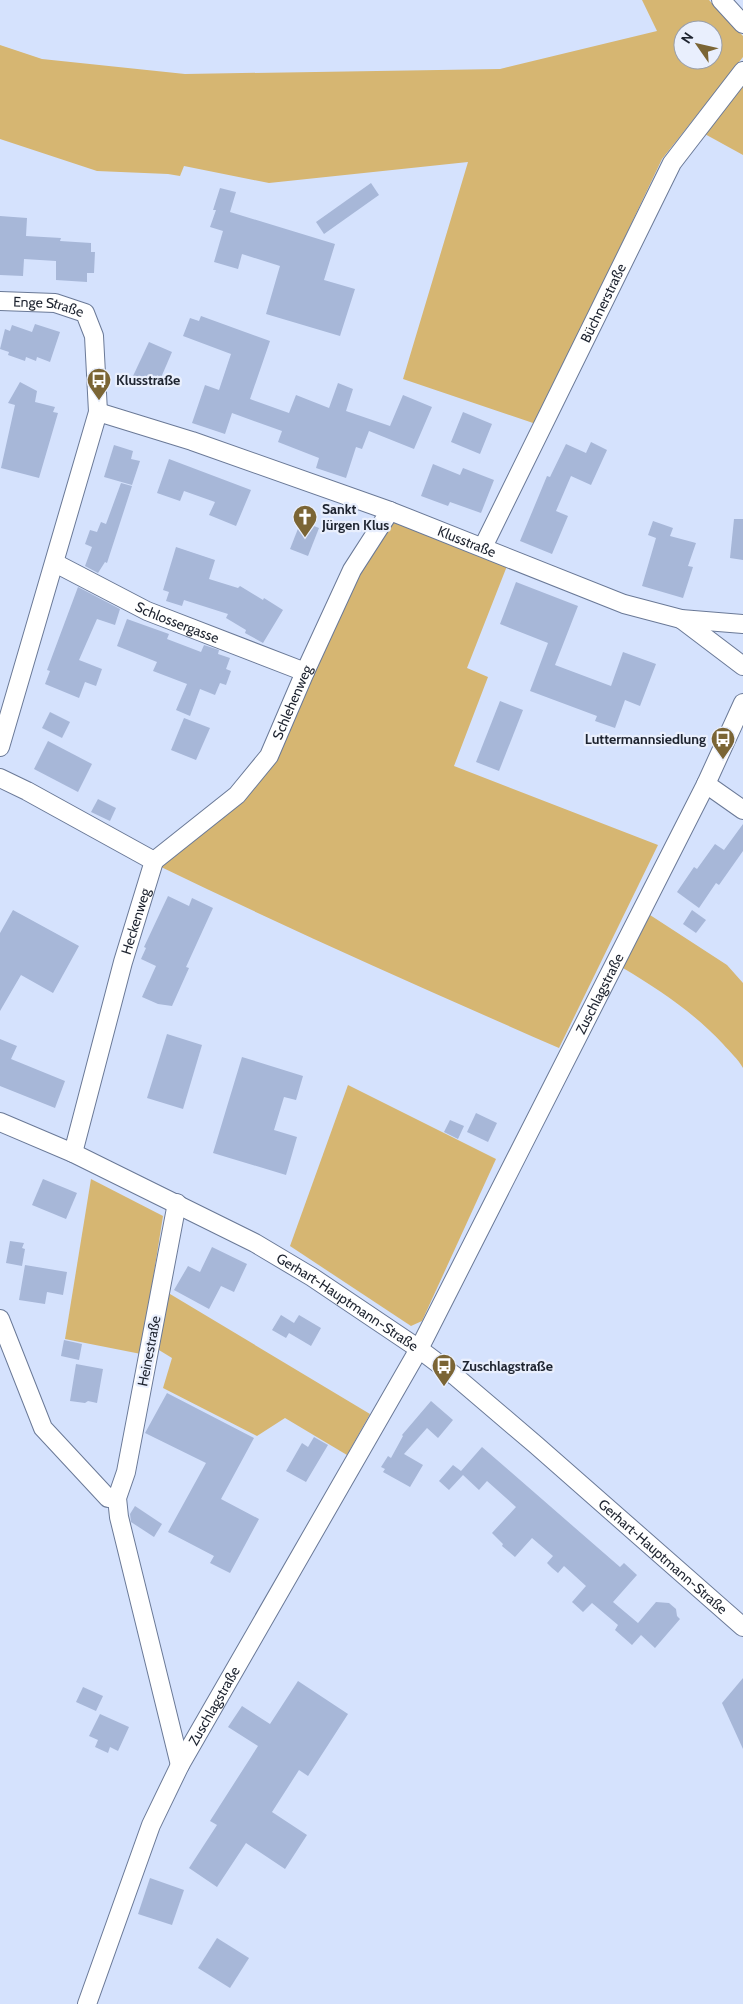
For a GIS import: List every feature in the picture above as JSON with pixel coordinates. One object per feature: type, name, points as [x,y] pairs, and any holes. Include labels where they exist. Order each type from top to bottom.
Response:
[{"type":"street","points":[[721,0],[743,24]]},
{"type":"street","name":"Büchnerstraße","points":[[483,547],[672,163],[743,71]]},
{"type":"street","name":"Enge Straße","points":[[0,301],[55,303],[85,313],[94,336],[98,412]]},
{"type":"street","points":[[0,747],[98,412]]},
{"type":"street","name":"Klusstraße","points":[[98,412],[192,441],[390,511],[624,604],[681,619],[743,624]]},
{"type":"street","name":"Schlehenweg","points":[[154,861],[237,796],[269,756],[352,570],[390,511]]},
{"type":"street","name":"Schlossergasse","points":[[55,563],[146,611],[305,672]]},
{"type":"street","points":[[681,619],[743,666]]},
{"type":"street","name":"Zuschlagstraße","points":[[87,2004],[151,1825],[180,1765],[419,1349],[706,784],[743,703]]},
{"type":"street","points":[[0,779],[27,790],[154,861]]},
{"type":"street","points":[[706,784],[743,810]]},
{"type":"street","name":"Heckenweg","points":[[73,1153],[123,962],[154,861]]},
{"type":"street","name":"Gerhart-Hauptmann-Straße","points":[[0,1122],[73,1153],[255,1242],[312,1277],[419,1349],[455,1376],[536,1445],[743,1628]]},
{"type":"street","name":"Heinestraße","points":[[177,1203],[126,1472],[117,1498],[119,1517],[180,1765]]},
{"type":"street","points":[[0,1318],[44,1428],[108,1498],[117,1498]]},
{"type":"shaded area","points":[[642,0],[709,0],[743,36],[743,57],[662,159],[536,424],[403,379],[468,162],[269,183],[184,166],[180,176],[97,171],[0,139],[0,45],[42,59],[185,74],[500,69],[657,31]]},
{"type":"shaded area","points":[[743,84],[743,155],[703,133]]},
{"type":"shaded area","points":[[392,519],[507,566],[467,668],[488,677],[454,766],[658,845],[559,1048],[358,959],[159,866],[240,798],[356,571]]},
{"type":"shaded area","points":[[650,915],[727,965],[743,983],[743,1068],[723,1044],[688,1012],[623,968]]},
{"type":"shaded area","points":[[348,1085],[496,1159],[422,1321],[411,1326],[290,1246]]},
{"type":"shaded area","points":[[91,1179],[163,1216],[141,1354],[65,1339]]},
{"type":"shaded area","points":[[165,1291],[370,1414],[347,1455],[285,1418],[257,1436],[163,1388],[172,1358],[154,1347]]},
{"type":"building","points":[[371,183],[379,195],[324,234],[316,222]]},
{"type":"building","points":[[220,188],[236,192],[230,212],[335,244],[324,280],[355,289],[340,336],[266,314],[280,266],[242,254],[238,269],[214,262],[223,231],[210,227],[216,210],[213,210]]},
{"type":"building","points":[[0,216],[27,218],[26,236],[61,238],[60,241],[91,243],[91,252],[95,252],[94,273],[87,273],[87,282],[56,280],[56,261],[24,259],[23,276],[0,275]]},
{"type":"building","points":[[201,316],[270,341],[250,399],[289,413],[296,395],[329,408],[338,383],[353,389],[346,411],[390,426],[403,395],[432,407],[414,449],[369,431],[362,449],[356,447],[346,478],[316,468],[319,458],[278,442],[282,431],[232,413],[225,434],[192,423],[205,385],[219,390],[231,354],[183,336],[190,318],[199,321]]},
{"type":"building","points":[[35,324],[60,332],[50,362],[37,357],[36,361],[26,357],[25,361],[8,355],[9,352],[0,349],[5,329],[10,331],[12,325],[32,332]]},
{"type":"building","points":[[149,342],[172,352],[157,387],[133,376]]},
{"type":"building","points":[[20,382],[37,391],[35,402],[55,407],[53,412],[58,413],[39,478],[1,468],[15,405],[8,403]]},
{"type":"building","points":[[463,412],[492,424],[480,454],[451,442]]},
{"type":"building","points":[[591,442],[607,450],[591,485],[571,476],[556,511],[568,516],[552,554],[520,541],[547,476],[550,477],[566,444],[586,453]]},
{"type":"building","points":[[114,445],[133,451],[131,459],[140,461],[132,485],[104,477]]},
{"type":"building","points":[[169,459],[251,490],[236,526],[209,515],[215,502],[184,491],[180,501],[157,493]]},
{"type":"building","points":[[433,464],[460,475],[463,468],[494,480],[481,513],[450,502],[448,506],[421,496]]},
{"type":"building","points":[[121,483],[132,486],[107,563],[105,562],[98,573],[85,566],[92,547],[85,544],[90,530],[97,532],[101,522],[106,524]]},
{"type":"building","points":[[734,519],[743,519],[743,560],[730,558]]},
{"type":"building","name":"Sankt Jürgen Klus","points":[[301,521],[319,528],[308,556],[290,549]]},
{"type":"building","points":[[653,521],[673,528],[670,536],[696,543],[688,566],[693,567],[683,598],[642,586],[656,538],[648,535]]},
{"type":"building","points":[[176,547],[215,560],[209,579],[238,588],[240,586],[283,610],[263,643],[245,633],[246,630],[226,618],[228,614],[184,600],[182,606],[166,601],[169,592],[163,590]]},
{"type":"building","points":[[516,582],[578,606],[555,665],[611,686],[623,652],[656,664],[640,706],[625,700],[615,728],[595,721],[597,716],[530,691],[548,643],[500,624]]},
{"type":"building","points":[[78,587],[120,609],[115,625],[97,619],[79,660],[102,669],[96,686],[85,682],[79,698],[45,684],[50,671],[47,670]]},
{"type":"building","points":[[127,619],[169,634],[167,639],[201,652],[204,645],[219,650],[218,654],[230,658],[226,669],[231,671],[226,685],[220,683],[215,695],[200,689],[190,716],[176,710],[187,684],[153,671],[157,662],[117,646]]},
{"type":"building","points":[[500,701],[523,710],[499,771],[476,762]]},
{"type":"building","points":[[50,712],[70,722],[62,738],[42,728]]},
{"type":"building","points":[[184,718],[210,728],[196,760],[171,750]]},
{"type":"building","points":[[48,741],[92,764],[78,792],[34,769]]},
{"type":"building","points":[[98,799],[116,808],[110,821],[91,812]]},
{"type":"building","points":[[743,824],[743,851],[719,885],[716,883],[699,908],[677,892],[694,867],[697,869],[715,844],[724,850]]},
{"type":"building","points":[[168,896],[189,906],[192,898],[213,908],[186,967],[189,968],[172,1006],[158,1004],[142,997],[156,966],[141,959],[146,948],[144,947]]},
{"type":"building","points":[[13,910],[79,946],[53,993],[21,975],[0,1011],[0,933]]},
{"type":"building","points":[[692,910],[706,920],[696,933],[683,924]]},
{"type":"building","points":[[167,1034],[202,1045],[183,1109],[147,1098]]},
{"type":"building","points":[[0,1039],[17,1046],[11,1059],[65,1081],[55,1108],[0,1086]]},
{"type":"building","points":[[242,1057],[303,1076],[296,1100],[284,1097],[274,1130],[297,1137],[286,1175],[213,1153]]},
{"type":"building","points":[[476,1113],[497,1123],[488,1142],[467,1132]]},
{"type":"building","points":[[450,1120],[464,1126],[458,1139],[444,1132]]},
{"type":"building","points":[[43,1179],[77,1193],[66,1219],[32,1205]]},
{"type":"building","points":[[10,1241],[24,1243],[22,1248],[25,1249],[22,1266],[6,1263]]},
{"type":"building","points":[[212,1247],[247,1264],[234,1292],[221,1286],[209,1309],[174,1290],[188,1266],[200,1272]]},
{"type":"building","points":[[25,1265],[67,1272],[63,1295],[47,1292],[45,1304],[19,1300]]},
{"type":"building","points":[[281,1315],[294,1323],[299,1315],[321,1328],[311,1346],[289,1333],[286,1338],[272,1330]]},
{"type":"building","points":[[64,1340],[82,1344],[79,1360],[61,1356]]},
{"type":"building","points":[[76,1364],[103,1369],[97,1403],[70,1401]]},
{"type":"building","points":[[167,1393],[254,1438],[221,1499],[259,1519],[230,1573],[210,1563],[214,1556],[168,1532],[206,1463],[145,1433]]},
{"type":"building","points":[[431,1401],[453,1420],[438,1438],[427,1428],[404,1454],[423,1465],[410,1487],[383,1472],[385,1469],[381,1467],[388,1456],[391,1458],[402,1435]]},
{"type":"building","points":[[314,1437],[328,1445],[306,1482],[286,1471],[302,1443],[308,1447]]},
{"type":"building","points":[[482,1447],[620,1567],[624,1563],[637,1575],[613,1602],[638,1623],[656,1602],[669,1603],[676,1609],[677,1616],[680,1619],[655,1648],[641,1635],[632,1645],[615,1630],[618,1625],[592,1603],[583,1612],[572,1602],[586,1586],[564,1566],[558,1573],[552,1568],[547,1563],[553,1556],[532,1538],[515,1557],[502,1546],[503,1544],[492,1533],[516,1507],[487,1481],[479,1490],[463,1475],[449,1490],[439,1481],[453,1465],[461,1471]]},
{"type":"building","points":[[135,1506],[162,1524],[154,1537],[131,1522],[130,1514]]},
{"type":"building","points":[[743,1678],[743,1749],[722,1703]]},
{"type":"building","points":[[298,1681],[348,1714],[308,1776],[299,1770],[272,1812],[307,1835],[285,1869],[246,1843],[217,1887],[189,1868],[217,1825],[210,1821],[258,1746],[228,1727],[242,1706],[270,1724]]},
{"type":"building","points":[[83,1687],[103,1696],[96,1711],[76,1702]]},
{"type":"building","points":[[100,1714],[129,1727],[118,1751],[110,1747],[108,1753],[95,1747],[98,1740],[89,1736]]},
{"type":"building","points":[[150,1878],[184,1890],[172,1925],[138,1914]]},
{"type":"building","points":[[217,1938],[249,1958],[230,1988],[198,1968]]},
{"type":"place","name":"Klusstraße","points":[[99,401]]},
{"type":"place","name":"Sankt Jürgen Klus","points":[[305,538]]},
{"type":"place","name":"Luttermannsiedlung","points":[[723,760]]},
{"type":"place","name":"Zuschlagstraße","points":[[444,1387]]}]
